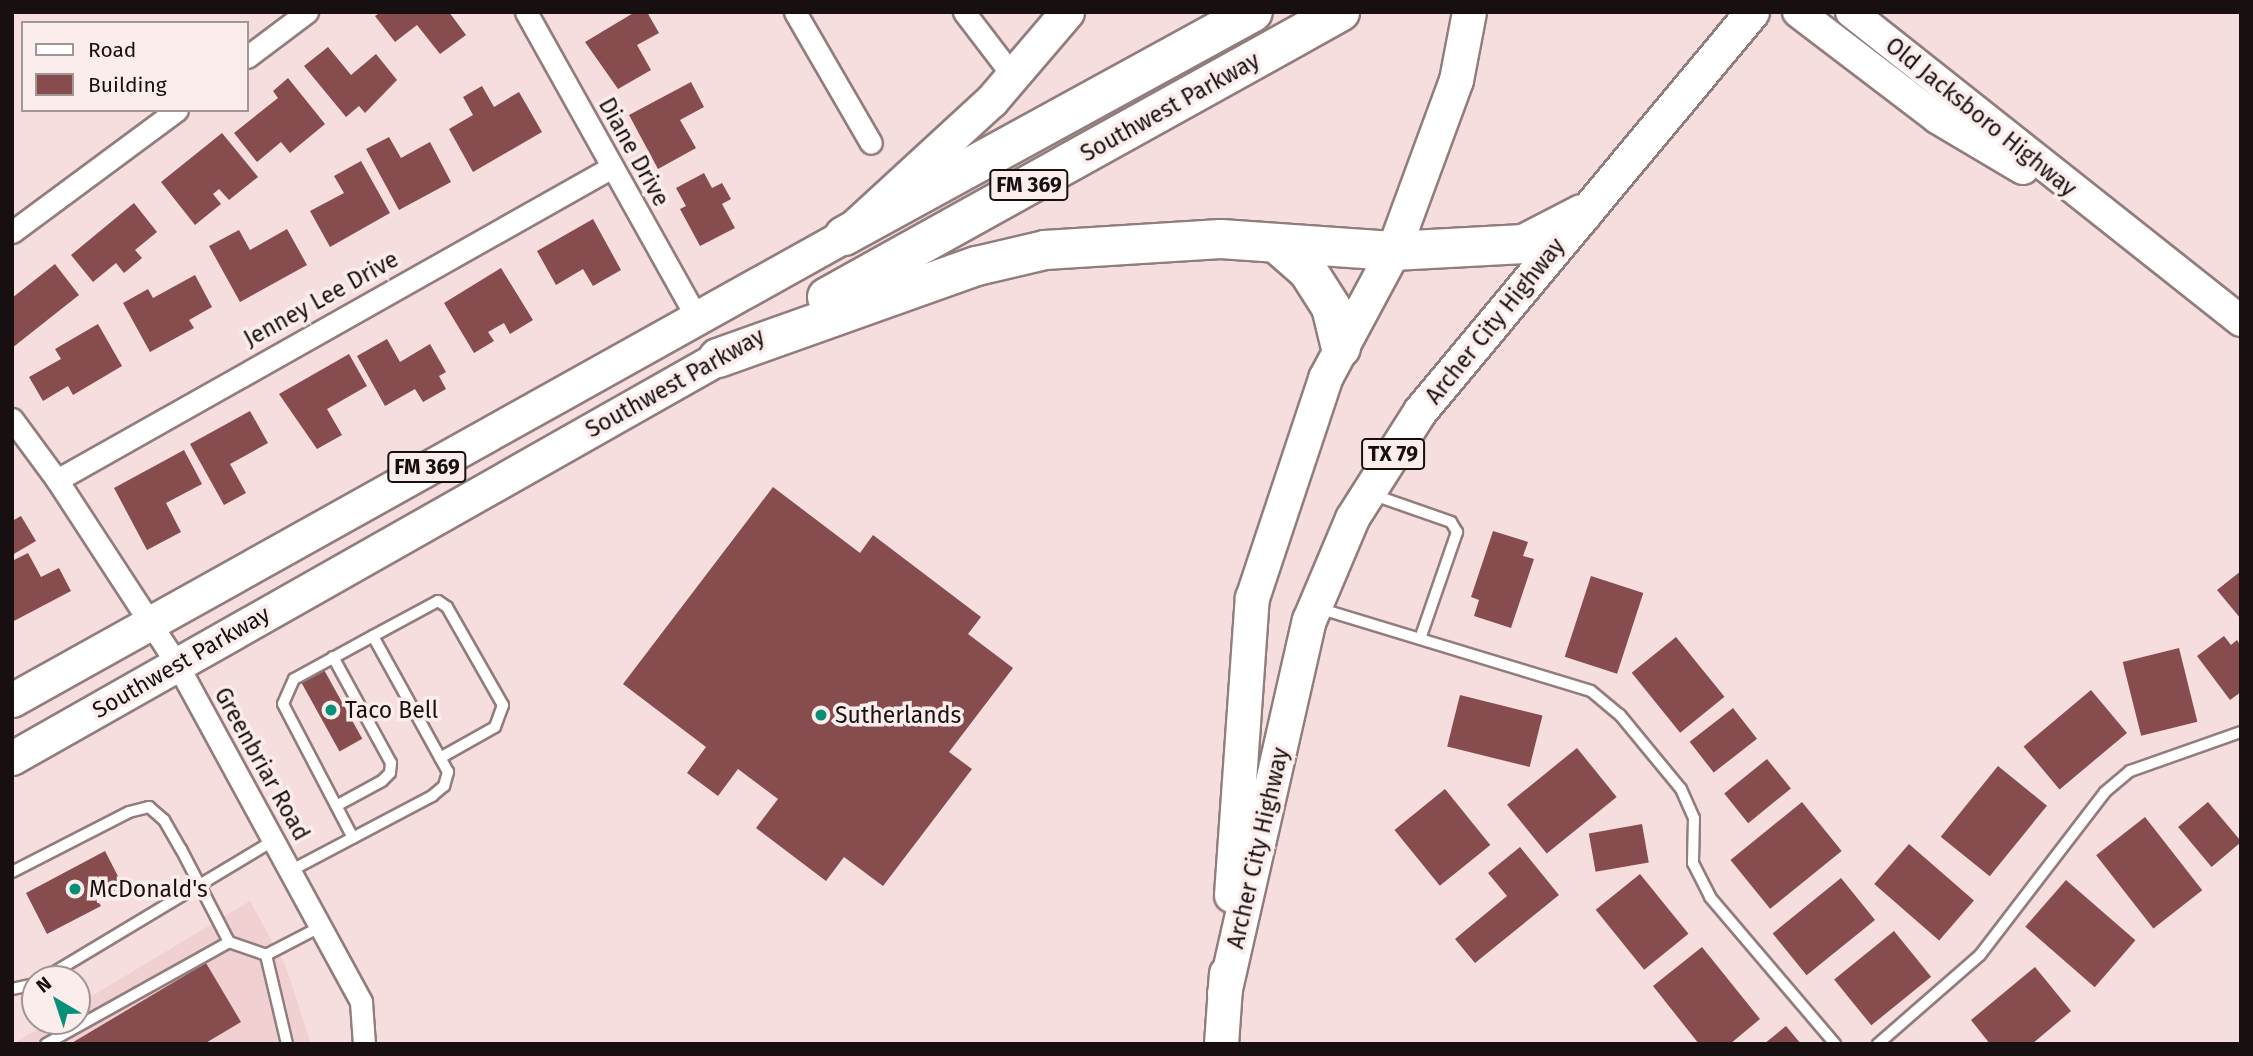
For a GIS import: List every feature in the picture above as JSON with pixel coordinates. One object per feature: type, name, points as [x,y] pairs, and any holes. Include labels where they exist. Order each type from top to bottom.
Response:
[{"type":"highway","name":"Southwest Parkway","points":[[844,236],[1253,12]]},
{"type":"highway","name":"Southwest Parkway","points":[[718,358],[1340,12]]},
{"type":"highway","points":[[718,358],[977,266],[1045,250],[1221,239],[1393,251],[1524,244],[1582,215]]},
{"type":"highway","points":[[1276,243],[1308,271],[1331,307],[1341,348]]},
{"type":"main road","points":[[844,236],[1013,76],[1068,12]]},
{"type":"main road","name":"Archer City Highway","points":[[1221,1044],[1252,598],[1325,378],[1393,251],[1456,80],[1469,12]]},
{"type":"main road","name":"Archer City Highway","points":[[1224,993],[1315,608],[1352,518],[1420,411],[1752,12]]},
{"type":"main road","name":"Old Jacksboro Highway","points":[[1798,12],[1937,118],[2110,222]]},
{"type":"main road","name":"Old Jacksboro Highway","points":[[1851,12],[2110,222],[2241,321]]},
{"type":"main road","name":"Southwest Parkway","points":[[12,700],[844,236]]},
{"type":"main road","name":"Southwest Parkway","points":[[12,758],[718,358]]},
{"type":"main road","points":[[442,458],[464,502]]},
{"type":"street","points":[[248,56],[307,12]]},
{"type":"street","name":"Diane Drive","points":[[526,12],[697,318]]},
{"type":"street","points":[[795,12],[871,143]]},
{"type":"street","points":[[964,12],[1013,76]]},
{"type":"street","points":[[12,233],[174,112]]},
{"type":"street","name":"Jenney Lee Drive","points":[[57,480],[612,167]]},
{"type":"street","name":"Greenbriar Road","points":[[12,419],[57,480],[177,664],[361,1002],[365,1044]]},
{"type":"lane","points":[[1368,493],[1451,522],[1457,531],[1420,639]]},
{"type":"lane","points":[[353,838],[283,704],[294,679],[438,601],[447,607],[503,705],[495,727],[440,758]]},
{"type":"lane","points":[[1315,608],[1591,691],[1620,715],[1681,789],[1694,818],[1693,863],[1710,897],[1835,1044]]},
{"type":"lane","points":[[290,871],[444,786],[448,772],[373,636]]},
{"type":"lane","points":[[333,657],[391,763],[390,773],[382,781],[336,806]]},
{"type":"lane","points":[[1878,1044],[1980,955],[2105,792],[2130,771],[2241,733]]},
{"type":"lane","points":[[12,872],[129,811],[149,807],[164,820],[181,849],[197,887],[229,942],[267,955],[320,927]]},
{"type":"lane","points":[[66,965],[273,841]]},
{"type":"lane","points":[[46,1044],[229,942]]},
{"type":"lane","points":[[267,955],[287,1044]]},
{"type":"shaded area","points":[[250,901],[286,967],[311,1044],[13,1044],[28,1035],[91,1035],[91,997]]},
{"type":"building","points":[[381,12],[449,12],[466,35],[440,54],[417,25],[395,42],[375,16]]},
{"type":"building","points":[[635,12],[647,12],[659,33],[637,45],[651,70],[618,89],[585,42]]},
{"type":"building","points":[[328,47],[351,75],[376,54],[397,80],[365,113],[359,106],[346,117],[304,66]]},
{"type":"building","points":[[288,78],[325,124],[290,153],[281,142],[257,162],[234,133],[278,98],[273,91]]},
{"type":"building","points":[[691,82],[704,107],[680,120],[696,148],[658,169],[629,115]]},
{"type":"building","points":[[482,86],[494,107],[519,92],[542,132],[473,172],[449,129],[473,115],[463,97]]},
{"type":"building","points":[[222,133],[258,177],[229,200],[219,189],[213,194],[221,204],[195,225],[161,182]]},
{"type":"building","points":[[389,137],[401,158],[430,142],[451,182],[399,210],[366,149]]},
{"type":"building","points":[[361,161],[390,213],[330,247],[310,211],[344,193],[334,176]]},
{"type":"building","points":[[704,173],[712,188],[722,183],[731,199],[722,204],[735,228],[700,246],[680,209],[686,206],[676,188]]},
{"type":"building","points":[[134,203],[157,232],[135,250],[142,258],[124,273],[116,263],[93,282],[71,255]]},
{"type":"building","points":[[593,219],[621,270],[593,286],[583,269],[556,285],[537,251]]},
{"type":"building","points":[[287,229],[307,265],[240,302],[209,246],[239,230],[250,250]]},
{"type":"building","points":[[55,264],[79,295],[12,348],[12,298]]},
{"type":"building","points":[[501,268],[533,320],[510,334],[504,323],[488,332],[494,341],[474,353],[444,303]]},
{"type":"building","points":[[195,275],[212,307],[189,320],[194,328],[150,352],[123,303],[148,289],[153,298]]},
{"type":"building","points":[[98,324],[122,366],[73,395],[68,386],[43,401],[29,377],[61,359],[55,349]]},
{"type":"building","points":[[387,339],[400,362],[430,344],[446,372],[439,376],[446,389],[423,402],[415,389],[385,406],[357,356]]},
{"type":"building","points":[[349,354],[367,386],[327,409],[342,435],[317,449],[279,394]]},
{"type":"building","points":[[250,411],[268,443],[230,464],[246,493],[224,505],[190,444]]},
{"type":"building","points":[[184,450],[202,484],[166,503],[181,532],[147,550],[114,488]]},
{"type":"building","name":"Sutherlands","points":[[773,487],[860,553],[873,535],[981,617],[968,634],[1013,668],[949,752],[972,769],[883,886],[844,857],[826,881],[756,828],[778,799],[738,769],[718,796],[687,773],[706,747],[623,684]]},
{"type":"building","points":[[21,516],[36,541],[12,555],[12,521]]},
{"type":"building","points":[[1493,531],[1528,542],[1523,556],[1534,559],[1511,628],[1474,616],[1479,600],[1471,597]]},
{"type":"building","points":[[28,553],[41,577],[59,568],[71,591],[12,622],[12,561]]},
{"type":"building","points":[[2241,571],[2241,619],[2217,590]]},
{"type":"building","points":[[1591,576],[1643,593],[1617,674],[1565,657]]},
{"type":"building","points":[[2224,636],[2231,645],[2237,640],[2241,646],[2241,692],[2230,700],[2197,656]]},
{"type":"building","points":[[1676,637],[1724,697],[1680,733],[1632,673]]},
{"type":"building","points":[[2179,648],[2197,722],[2141,736],[2123,662]]},
{"type":"building","name":"Taco Bell","points":[[323,668],[362,739],[340,751],[300,681]]},
{"type":"building","points":[[2091,690],[2127,733],[2060,789],[2024,747]]},
{"type":"building","points":[[1460,695],[1542,716],[1530,767],[1447,746]]},
{"type":"building","points":[[1733,708],[1757,739],[1714,773],[1690,742]]},
{"type":"building","points":[[1577,748],[1617,797],[1547,854],[1507,805]]},
{"type":"building","points":[[1767,759],[1791,789],[1748,823],[1724,794]]},
{"type":"building","points":[[1998,766],[2047,806],[1990,876],[1941,837]]},
{"type":"building","points":[[1445,789],[1490,845],[1440,886],[1394,830]]},
{"type":"building","points":[[1802,802],[1842,851],[1770,909],[1731,860]]},
{"type":"building","points":[[2208,802],[2241,841],[2212,867],[2178,827]]},
{"type":"building","points":[[2145,817],[2202,890],[2153,928],[2096,855]]},
{"type":"building","points":[[1642,824],[1649,862],[1596,872],[1589,833]]},
{"type":"building","points":[[1909,844],[1974,900],[1939,940],[1874,884]]},
{"type":"building","points":[[1520,847],[1559,895],[1475,963],[1455,939],[1507,896],[1488,873]]},
{"type":"building","name":"McDonald's","points":[[105,851],[123,886],[97,900],[101,906],[47,934],[26,893]]},
{"type":"building","points":[[1640,874],[1688,934],[1644,970],[1596,910]]},
{"type":"building","points":[[1841,878],[1875,920],[1807,975],[1773,933]]},
{"type":"building","points":[[2066,880],[2135,940],[2095,987],[2025,927]]},
{"type":"building","points":[[1894,931],[1931,977],[1871,1025],[1834,979]]},
{"type":"building","points":[[1702,947],[1760,1019],[1730,1044],[1699,1044],[1653,986]]},
{"type":"building","points":[[206,963],[241,1022],[204,1044],[70,1044],[85,1035],[91,1035],[91,1031]]},
{"type":"building","points":[[2035,967],[2071,1011],[2032,1044],[1990,1044],[1971,1020]]},
{"type":"building","points":[[1786,1026],[1801,1044],[1764,1044]]},
{"type":"place","name":"Taco Bell","points":[[331,710]]},
{"type":"place","name":"Sutherlands","points":[[821,715]]},
{"type":"place","name":"McDonald's","points":[[75,889]]}]
